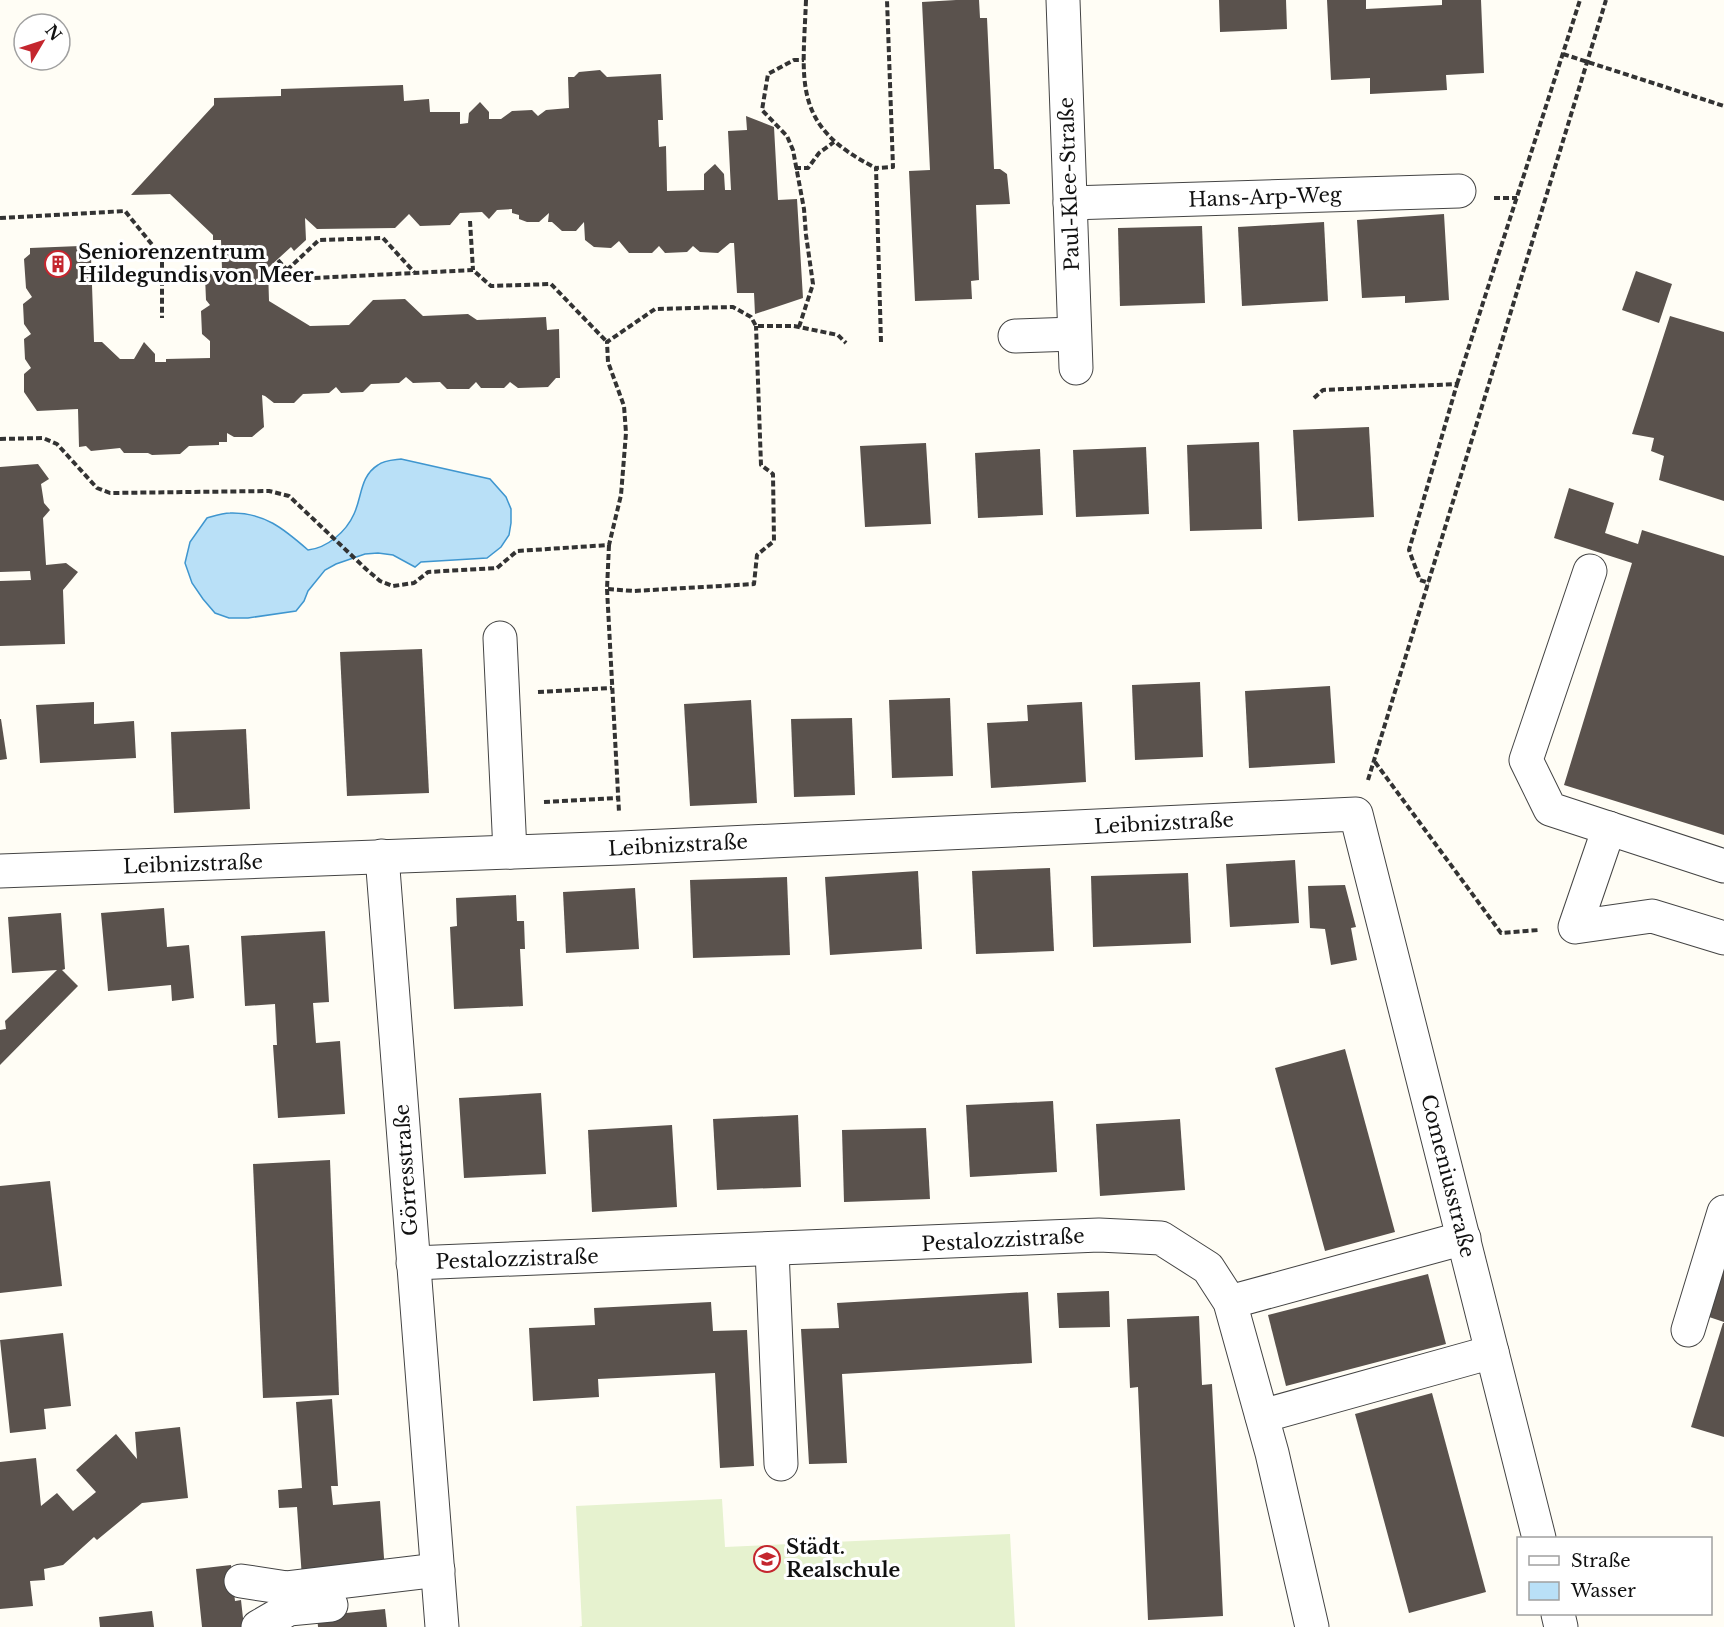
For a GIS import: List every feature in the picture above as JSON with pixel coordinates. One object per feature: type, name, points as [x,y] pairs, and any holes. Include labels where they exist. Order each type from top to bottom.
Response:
[{"type":"street","name":"Paul-Klee-Straße","points":[[1063,0],[1076,368]]},
{"type":"street","name":"Hans-Arp-Weg","points":[[1070,203],[1460,191]]},
{"type":"street","points":[[1015,336],[1074,334]]},
{"type":"street","points":[[1590,571],[1526,760],[1550,809],[1724,866]]},
{"type":"street","points":[[500,638],[510,852]]},
{"type":"street","name":"Leibnizstraße","points":[[0,871],[621,848],[1356,814]]},
{"type":"street","name":"Comeniusstraße","points":[[1356,814],[1538,1537]]},
{"type":"street","points":[[1609,828],[1575,927],[1652,916],[1724,938]]},
{"type":"street","name":"Görresstraße","points":[[382,856],[442,1627]]},
{"type":"street","points":[[1688,1330],[1724,1212]]},
{"type":"street","name":"Pestalozzistraße","points":[[413,1263],[1099,1235],[1161,1238],[1208,1268],[1230,1302],[1262,1416],[1312,1627]]},
{"type":"street","points":[[1230,1302],[1464,1238]]},
{"type":"street","points":[[771,1250],[781,1464]]},
{"type":"street","points":[[1262,1416],[1492,1352]]},
{"type":"street","points":[[241,1581],[287,1588],[439,1582]]},
{"type":"street","points":[[258,1627],[289,1609],[439,1582]]},
{"type":"path","points":[[806,0],[804,80],[807,100],[818,122],[834,142],[853,156],[876,168],[893,167],[887,0]]},
{"type":"path","points":[[1429,583],[1420,580],[1409,550],[1457,384],[1580,0]]},
{"type":"path","points":[[1356,814],[1429,583],[1606,0]]},
{"type":"path","points":[[1563,54],[1724,106]]},
{"type":"path","points":[[799,327],[813,284],[804,209],[793,150],[787,136],[762,110],[768,74],[794,60],[804,60]]},
{"type":"path","points":[[795,168],[808,168],[819,153],[834,142]]},
{"type":"path","points":[[876,168],[881,342]]},
{"type":"path","points":[[0,218],[124,211],[162,257],[162,318]]},
{"type":"path","points":[[470,221],[473,270]]},
{"type":"path","points":[[287,270],[319,240],[383,238],[414,273]]},
{"type":"path","points":[[162,257],[221,253]]},
{"type":"path","points":[[278,260],[295,279],[473,270],[491,286],[551,284],[607,342],[608,362],[624,406],[626,433],[621,495],[609,545],[608,589],[621,848]]},
{"type":"path","points":[[607,342],[655,309],[733,307],[751,317],[756,326],[761,465],[773,474],[774,541],[757,555],[754,584],[634,591],[608,589]]},
{"type":"path","points":[[756,326],[799,327],[838,334],[846,343]]},
{"type":"path","points":[[1314,398],[1323,390],[1457,384]]},
{"type":"path","points":[[0,440],[43,438],[57,444],[97,488],[110,493],[269,491],[289,496],[366,569],[380,581],[393,586],[414,583],[428,572],[497,568],[517,551],[609,545]]},
{"type":"path","points":[[502,693],[612,688]]},
{"type":"path","points":[[1374,761],[1501,933],[1575,927]]},
{"type":"path","points":[[508,804],[618,798]]},
{"type":"green space","points":[[722,1499],[725,1547],[1010,1534],[1015,1627],[579,1627],[582,1626],[576,1506]]},
{"type":"water","points":[[401,459],[490,479],[506,497],[511,509],[509,535],[501,547],[487,558],[421,562],[415,567],[393,555],[365,554],[325,570],[296,611],[248,618],[229,618],[215,613],[192,583],[185,563],[190,542],[207,518],[227,513],[253,515],[273,523],[308,550],[315,549],[335,538],[351,521],[365,481],[372,470],[383,462]]},
{"type":"building","points":[[979,0],[980,18],[987,18],[994,169],[1000,169],[1007,174],[1010,204],[976,205],[979,280],[971,281],[972,299],[915,301],[909,171],[930,170],[922,2]]},
{"type":"building","points":[[1219,0],[1286,0],[1287,29],[1220,32]]},
{"type":"building","points":[[1327,0],[1366,0],[1366,9],[1442,5],[1442,0],[1481,0],[1484,73],[1446,75],[1447,90],[1370,94],[1370,78],[1331,80]]},
{"type":"building","name":"Seniorenzentrum Hildegundis von Meer","points":[[600,70],[607,77],[661,74],[663,120],[658,120],[659,147],[666,146],[667,191],[704,190],[704,174],[715,164],[724,174],[725,190],[731,190],[728,131],[747,130],[746,116],[774,127],[778,200],[797,199],[803,298],[755,314],[754,293],[737,293],[734,243],[730,243],[718,253],[700,252],[693,246],[687,252],[665,253],[659,246],[652,253],[629,253],[619,241],[611,248],[594,247],[585,240],[584,222],[576,231],[562,231],[552,222],[548,222],[549,213],[539,222],[527,222],[519,219],[519,215],[512,213],[512,209],[497,210],[489,219],[482,212],[460,213],[450,225],[420,226],[409,214],[395,228],[317,229],[305,218],[306,240],[294,251],[291,247],[268,268],[269,301],[310,326],[349,325],[373,300],[405,299],[423,316],[468,314],[477,320],[546,317],[547,330],[559,329],[560,378],[556,378],[548,387],[518,388],[510,382],[504,388],[481,388],[476,382],[469,389],[447,389],[440,382],[413,383],[406,377],[399,383],[371,384],[363,392],[341,393],[336,387],[329,393],[303,394],[294,403],[274,403],[262,395],[264,427],[252,437],[234,437],[227,433],[227,442],[219,442],[219,445],[189,446],[180,454],[152,455],[124,453],[120,448],[91,451],[86,446],[79,447],[78,409],[37,411],[24,392],[24,374],[31,368],[25,359],[24,339],[31,334],[24,324],[23,304],[32,297],[26,288],[24,259],[30,254],[30,248],[80,246],[81,258],[91,257],[94,342],[102,342],[120,359],[134,359],[144,342],[155,354],[155,362],[166,362],[166,359],[210,358],[210,341],[202,334],[201,311],[210,305],[206,300],[205,276],[210,276],[210,270],[222,269],[221,240],[213,240],[213,235],[170,194],[131,195],[214,105],[214,98],[281,96],[281,89],[403,85],[404,101],[429,99],[430,112],[460,112],[460,124],[468,123],[469,113],[480,102],[489,112],[489,119],[501,119],[512,111],[532,110],[538,116],[546,110],[569,108],[568,77],[574,77],[579,72]]},
{"type":"building","points":[[1444,214],[1449,300],[1405,303],[1405,296],[1362,298],[1357,220]]},
{"type":"building","points":[[1324,222],[1328,301],[1242,306],[1238,227]]},
{"type":"building","points":[[1202,226],[1205,303],[1120,306],[1118,228]]},
{"type":"building","points":[[1636,271],[1672,284],[1659,323],[1622,310]]},
{"type":"building","points":[[1670,316],[1724,332],[1724,501],[1659,480],[1664,456],[1651,451],[1654,438],[1632,434]]},
{"type":"building","points":[[1369,427],[1374,517],[1298,521],[1293,430]]},
{"type":"building","points":[[1259,442],[1262,529],[1190,531],[1187,445]]},
{"type":"building","points":[[926,443],[931,524],[865,527],[860,446]]},
{"type":"building","points":[[1146,447],[1149,514],[1076,517],[1073,450]]},
{"type":"building","points":[[1040,449],[1043,515],[978,518],[975,453]]},
{"type":"building","points":[[38,464],[49,479],[41,484],[44,503],[50,510],[43,518],[46,565],[66,563],[78,572],[63,590],[65,644],[0,646],[0,581],[31,580],[30,571],[0,572],[0,467]]},
{"type":"building","points":[[1569,488],[1614,503],[1605,533],[1638,544],[1642,530],[1724,556],[1724,835],[1564,785],[1632,563],[1554,538]]},
{"type":"building","points":[[422,649],[429,793],[347,796],[340,652]]},
{"type":"building","points":[[1200,682],[1203,757],[1135,760],[1132,685]]},
{"type":"building","points":[[1330,686],[1335,763],[1249,768],[1245,691]]},
{"type":"building","points":[[950,698],[953,776],[892,778],[889,700]]},
{"type":"building","points":[[751,700],[757,803],[690,806],[684,704]]},
{"type":"building","points":[[94,702],[94,724],[134,721],[136,758],[40,763],[36,705]]},
{"type":"building","points":[[1082,702],[1086,782],[991,788],[987,723],[1028,721],[1027,705]]},
{"type":"building","points":[[852,718],[855,795],[794,797],[791,719]]},
{"type":"building","points":[[0,719],[7,759],[0,760]]},
{"type":"building","points":[[246,729],[250,809],[174,813],[171,732]]},
{"type":"building","points":[[1295,860],[1299,923],[1230,927],[1226,864]]},
{"type":"building","points":[[1050,868],[1054,951],[976,954],[972,871]]},
{"type":"building","points":[[918,871],[922,949],[830,955],[825,877]]},
{"type":"building","points":[[1188,873],[1191,943],[1093,947],[1091,876]]},
{"type":"building","points":[[787,877],[790,955],[693,958],[690,880]]},
{"type":"building","points":[[1345,885],[1356,927],[1351,928],[1357,960],[1331,965],[1325,929],[1310,928],[1308,886]]},
{"type":"building","points":[[635,888],[639,949],[566,953],[563,892]]},
{"type":"building","points":[[516,895],[517,921],[524,921],[525,949],[520,949],[523,1006],[454,1009],[450,927],[457,926],[456,898]]},
{"type":"building","points":[[164,908],[167,947],[189,945],[194,998],[172,1001],[171,985],[108,991],[101,913]]},
{"type":"building","points":[[61,913],[65,969],[62,970],[78,986],[0,1065],[0,1030],[6,1029],[5,1021],[57,970],[12,973],[8,917]]},
{"type":"building","points":[[325,931],[329,1002],[313,1003],[316,1043],[340,1041],[345,1114],[278,1118],[273,1045],[277,1045],[275,1004],[245,1006],[241,936]]},
{"type":"building","points":[[1345,1049],[1395,1232],[1325,1251],[1275,1068]]},
{"type":"building","points":[[541,1093],[546,1174],[464,1178],[459,1098]]},
{"type":"building","points":[[1053,1101],[1057,1172],[970,1177],[966,1105]]},
{"type":"building","points":[[798,1115],[801,1187],[717,1190],[713,1119]]},
{"type":"building","points":[[1180,1119],[1185,1190],[1100,1196],[1096,1124]]},
{"type":"building","points":[[672,1125],[677,1207],[592,1212],[588,1130]]},
{"type":"building","points":[[926,1128],[930,1199],[844,1202],[842,1130]]},
{"type":"building","points":[[330,1160],[339,1395],[263,1398],[253,1164]]},
{"type":"building","points":[[50,1181],[62,1286],[0,1293],[0,1186]]},
{"type":"building","points":[[1724,1261],[1724,1322],[1706,1316]]},
{"type":"building","points":[[1428,1274],[1446,1344],[1286,1386],[1268,1315]]},
{"type":"building","points":[[1109,1291],[1110,1327],[1059,1328],[1057,1293]]},
{"type":"building","points":[[1028,1292],[1032,1363],[842,1374],[847,1463],[809,1464],[801,1329],[839,1328],[837,1303]]},
{"type":"building","points":[[711,1302],[713,1331],[747,1330],[754,1466],[720,1468],[715,1373],[598,1379],[599,1397],[533,1401],[529,1328],[595,1325],[594,1308]]},
{"type":"building","points":[[1199,1316],[1202,1385],[1212,1384],[1223,1616],[1148,1620],[1138,1387],[1130,1388],[1127,1319]]},
{"type":"building","points":[[1724,1323],[1724,1437],[1691,1427]]},
{"type":"building","points":[[63,1333],[71,1406],[44,1409],[46,1429],[10,1433],[0,1340]]},
{"type":"building","points":[[1432,1393],[1486,1592],[1409,1613],[1355,1414]]},
{"type":"building","points":[[332,1399],[338,1486],[331,1486],[333,1505],[380,1501],[385,1572],[302,1578],[297,1507],[279,1508],[278,1490],[302,1488],[296,1402]]},
{"type":"building","points":[[180,1427],[188,1498],[142,1503],[97,1540],[94,1537],[63,1565],[44,1569],[45,1580],[30,1581],[33,1606],[0,1609],[0,1462],[36,1458],[41,1506],[57,1493],[73,1511],[96,1492],[76,1470],[116,1434],[137,1459],[135,1432]]},
{"type":"building","points":[[231,1565],[235,1601],[241,1600],[244,1627],[202,1627],[196,1569]]},
{"type":"building","points":[[385,1609],[387,1627],[318,1627],[317,1616]]},
{"type":"building","points":[[152,1611],[154,1627],[100,1627],[99,1617]]},
{"type":"place","name":"Seniorenzentrum Hildegundis von Meer","points":[[58,264]]},
{"type":"place","name":"Städt. Realschule","points":[[767,1559]]}]
